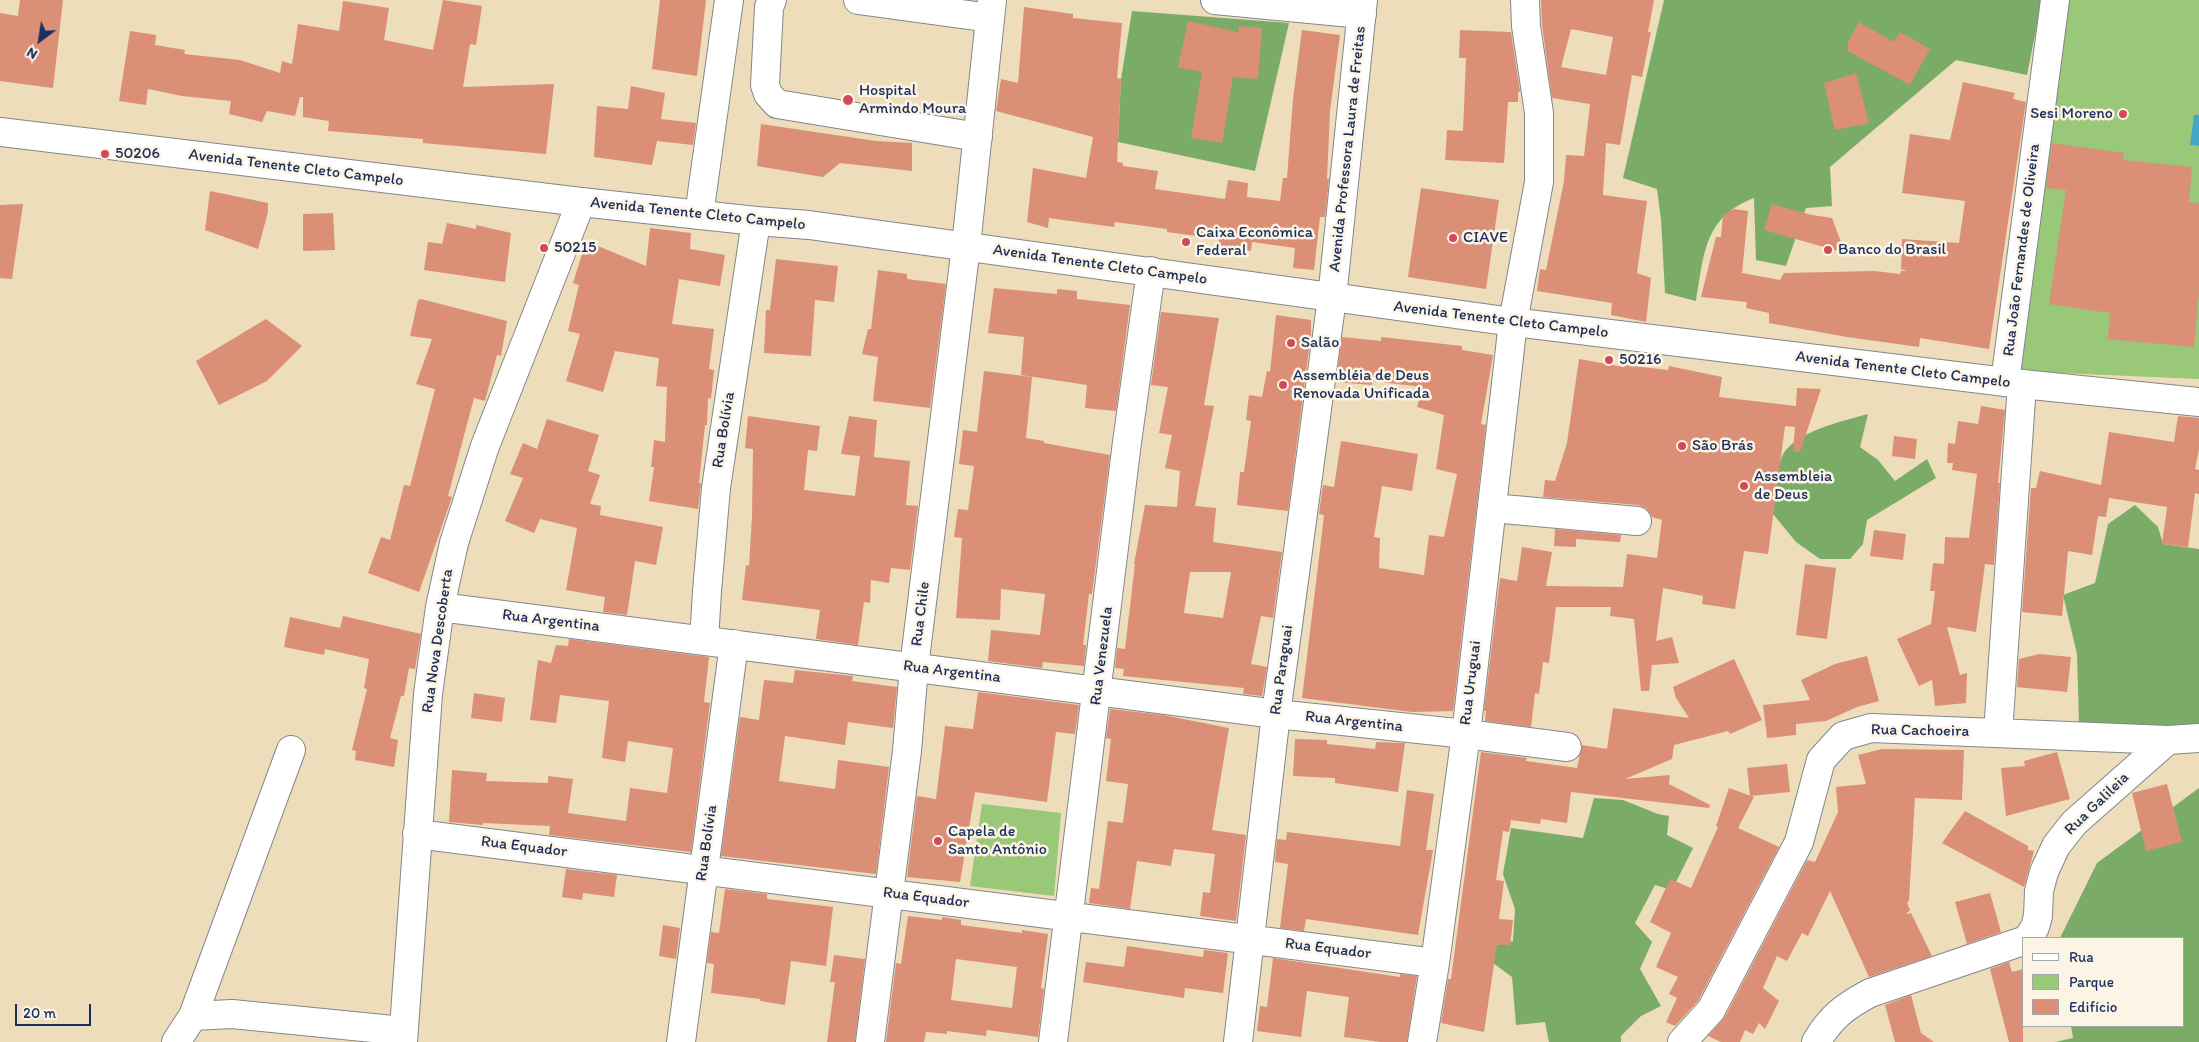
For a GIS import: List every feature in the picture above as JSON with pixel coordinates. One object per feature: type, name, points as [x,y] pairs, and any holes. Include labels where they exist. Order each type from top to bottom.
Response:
[{"type":"street","points":[[699,215],[729,0]]},
{"type":"street","points":[[772,0],[769,7],[765,85],[768,94],[777,104],[978,137]]},
{"type":"street","points":[[858,0],[991,9]]},
{"type":"street","points":[[1216,0],[1363,7]]},
{"type":"street","name":"Rua Uruguai","points":[[1422,1042],[1435,963],[1466,734],[1513,322],[1540,182],[1539,114],[1526,26],[1525,0]]},
{"type":"street","name":"Rua João Fernandes de Oliveira","points":[[1998,733],[2013,383],[2055,0]]},
{"type":"street","name":"Avenida Professora Laura de Freitas","points":[[1332,298],[1363,7]]},
{"type":"street","name":"Rua Chile","points":[[870,1042],[907,751],[914,667],[966,246],[991,9]]},
{"type":"street","name":"Avenida Tenente Cleto Campelo","points":[[0,132],[581,202],[809,225],[1513,322],[2013,383],[2199,402]]},
{"type":"street","name":"Rua Nova Descoberta","points":[[403,1036],[428,694],[440,607],[454,543],[485,446],[581,202]]},
{"type":"street","name":"Rua Bolívia","points":[[704,641],[706,591],[716,488],[756,221]]},
{"type":"street","name":"Rua Venezuela","points":[[1053,1042],[1151,271]]},
{"type":"street","name":"Rua Paraguai","points":[[1238,1042],[1276,714],[1332,298]]},
{"type":"street","points":[[1492,508],[1637,520]]},
{"type":"street","name":"Rua Argentina","points":[[440,607],[1276,714],[1568,747]]},
{"type":"street","name":"Rua Bolívia","points":[[681,1042],[734,644]]},
{"type":"street","name":"Rua Cachoeira","points":[[1682,1042],[1711,1010],[1737,961],[1799,842],[1821,760],[1843,736],[1871,728],[2168,740]]},
{"type":"street","points":[[2168,740],[2199,738]]},
{"type":"street","name":"Rua Galileia","points":[[2029,937],[2035,927],[2038,916],[2039,891],[2044,872],[2056,846],[2074,823],[2168,740]]},
{"type":"street","points":[[176,1042],[193,1016],[291,750]]},
{"type":"street","name":"Rua Equador","points":[[417,834],[1435,963]]},
{"type":"street","points":[[1816,1042],[1835,1015],[1848,1005],[1870,993],[2022,941]]},
{"type":"street","points":[[193,1016],[232,1014],[403,1036]]},
{"type":"green space","points":[[1664,0],[2042,0],[2027,75],[1956,60],[1830,167],[1832,206],[1806,208],[1786,266],[1756,260],[1754,198],[1737,206],[1725,215],[1709,239],[1701,268],[1696,301],[1665,293],[1661,219],[1657,189],[1623,178]]},
{"type":"green space","name":"Sesi Moreno","points":[[2062,0],[2199,0],[2199,379],[2012,371]]},
{"type":"green space","points":[[1132,11],[1289,23],[1255,171],[1118,142],[1121,79]]},
{"type":"green space","points":[[1868,414],[1860,447],[1878,460],[1895,481],[1927,459],[1936,478],[1867,520],[1863,544],[1850,559],[1820,559],[1796,542],[1773,514],[1781,459],[1786,450],[1806,435],[1832,424]]},
{"type":"green space","points":[[2135,505],[2158,527],[2163,544],[2199,549],[2199,727],[2079,723],[2077,654],[2063,595],[2095,583],[2108,524]]},
{"type":"green space","points":[[2199,788],[2199,1042],[2055,1042],[2073,1038],[2071,1027],[2184,1027],[2184,937],[2060,937],[2097,863]]},
{"type":"green space","points":[[1594,798],[1623,800],[1658,814],[1669,816],[1667,835],[1693,848],[1672,890],[1655,885],[1635,923],[1652,942],[1640,969],[1661,1006],[1641,1016],[1621,1036],[1621,1042],[1549,1042],[1545,1022],[1516,1025],[1512,977],[1493,963],[1495,945],[1513,941],[1515,909],[1503,874],[1511,828],[1583,838]]},
{"type":"green space","points":[[982,804],[1061,813],[1054,896],[970,886]]},
{"type":"water","points":[[2194,115],[2199,115],[2199,146],[2190,145]]},
{"type":"building","points":[[20,0],[63,0],[53,88],[0,81],[0,13],[18,16]]},
{"type":"building","points":[[443,0],[482,6],[476,45],[470,44],[463,87],[554,84],[546,154],[423,143],[423,139],[328,131],[329,121],[303,117],[303,97],[300,97],[295,116],[267,111],[262,122],[229,114],[231,101],[182,96],[148,89],[146,105],[119,101],[130,31],[156,35],[155,45],[185,50],[184,54],[240,60],[280,73],[282,61],[292,64],[298,24],[339,31],[343,1],[389,8],[384,40],[433,50]]},
{"type":"building","points":[[660,0],[706,0],[697,76],[652,69]]},
{"type":"building","points":[[1541,0],[1654,0],[1648,32],[1651,32],[1642,77],[1632,75],[1620,145],[1606,143],[1603,195],[1647,201],[1637,273],[1651,278],[1646,322],[1611,315],[1612,303],[1537,291],[1540,269],[1546,270],[1564,181],[1566,155],[1584,156],[1590,104],[1552,98],[1542,25]],"holes":[[[1571,29],[1613,37],[1606,75],[1561,67]]]},
{"type":"building","points":[[1024,7],[1073,14],[1073,18],[1122,23],[1117,78],[1121,79],[1117,162],[1123,163],[1123,166],[1158,171],[1155,189],[1225,199],[1228,180],[1248,183],[1247,197],[1280,201],[1283,178],[1287,178],[1293,99],[1302,30],[1340,35],[1330,111],[1327,179],[1329,179],[1325,217],[1320,217],[1314,270],[1293,268],[1295,248],[1252,242],[1251,251],[1218,245],[1219,239],[1115,222],[1114,227],[1049,218],[1048,228],[1027,222],[1033,168],[1086,178],[1093,137],[996,111],[1001,79],[1018,83]]},
{"type":"building","points":[[1188,21],[1238,32],[1239,26],[1262,28],[1258,79],[1233,77],[1222,143],[1191,138],[1202,72],[1178,67]]},
{"type":"building","points":[[1859,22],[1894,42],[1900,32],[1930,49],[1910,85],[1848,51],[1848,42]]},
{"type":"building","points":[[1460,30],[1511,32],[1520,92],[1518,92],[1518,102],[1508,102],[1504,163],[1445,160],[1447,130],[1463,131],[1466,58],[1459,58]]},
{"type":"building","points":[[1856,73],[1869,123],[1835,130],[1824,83]]},
{"type":"building","points":[[1963,82],[2015,93],[2013,99],[2026,102],[1989,349],[1920,338],[1919,347],[1847,337],[1769,323],[1769,313],[1746,308],[1747,302],[1701,297],[1716,237],[1721,237],[1723,215],[1734,209],[1748,211],[1742,273],[1780,280],[1784,273],[1875,271],[1900,274],[1901,271],[1907,271],[1901,269],[1902,239],[1959,243],[1965,201],[1902,193],[1910,134],[1950,140]]},
{"type":"building","points":[[631,86],[665,93],[661,119],[696,123],[693,145],[657,141],[652,165],[594,157],[597,106],[628,109]]},
{"type":"building","points":[[761,124],[876,141],[912,143],[912,171],[840,163],[823,177],[757,166]]},
{"type":"building","points":[[2052,143],[2124,153],[2123,160],[2192,167],[2189,202],[2199,203],[2199,292],[2194,347],[2108,339],[2110,313],[2049,304],[2066,190],[2046,188]]},
{"type":"building","name":"CIAVE","points":[[1421,188],[1499,200],[1486,289],[1408,277]]},
{"type":"building","points":[[210,191],[268,203],[268,212],[258,249],[205,230]]},
{"type":"building","points":[[23,204],[12,279],[0,278],[0,205]]},
{"type":"building","points":[[1772,204],[1812,215],[1832,218],[1845,253],[1764,230]]},
{"type":"building","points":[[333,213],[335,250],[303,251],[303,214]]},
{"type":"building","points":[[447,223],[476,229],[476,225],[511,233],[505,282],[424,270],[428,242],[442,244]]},
{"type":"building","points":[[650,228],[691,233],[690,249],[725,255],[720,286],[679,279],[672,324],[714,329],[709,369],[714,370],[711,399],[708,398],[698,509],[649,501],[654,467],[651,467],[654,440],[665,442],[667,387],[656,386],[659,358],[615,351],[603,392],[566,381],[580,334],[568,331],[579,285],[573,283],[586,241],[646,266]]},
{"type":"building","points":[[776,259],[838,266],[834,302],[815,300],[811,356],[764,353],[766,310],[770,310]]},
{"type":"building","points":[[878,270],[907,274],[907,279],[946,284],[930,408],[873,401],[878,357],[862,354],[868,329],[871,329]]},
{"type":"building","points":[[994,288],[1057,294],[1057,289],[1077,291],[1077,299],[1130,305],[1116,411],[1085,408],[1087,385],[1021,375],[1024,337],[988,333]]},
{"type":"building","points":[[421,299],[507,321],[501,356],[497,355],[485,401],[474,398],[448,496],[452,497],[419,592],[368,573],[381,537],[390,540],[404,485],[410,486],[435,389],[416,384],[432,339],[410,336],[418,300]]},
{"type":"building","points":[[1161,312],[1219,318],[1204,405],[1214,406],[1195,506],[1216,508],[1213,542],[1282,552],[1273,618],[1261,616],[1251,664],[1267,667],[1262,696],[1243,694],[1244,688],[1123,676],[1124,669],[1115,668],[1117,648],[1125,649],[1134,564],[1145,505],[1177,507],[1180,471],[1165,468],[1172,435],[1159,433],[1168,387],[1151,385]],"holes":[[[1190,572],[1231,572],[1223,618],[1184,613]]]},
{"type":"building","points":[[1276,315],[1311,320],[1311,334],[1288,511],[1237,505],[1240,472],[1244,472],[1251,421],[1246,420],[1249,395],[1262,397],[1267,371],[1270,372]]},
{"type":"building","points":[[266,319],[302,346],[267,381],[219,405],[196,361]]},
{"type":"building","points":[[1342,337],[1381,341],[1381,337],[1462,346],[1462,350],[1493,355],[1481,424],[1486,425],[1453,711],[1412,712],[1302,698],[1324,515],[1319,514],[1323,485],[1334,487],[1341,441],[1418,454],[1412,491],[1382,486],[1374,537],[1380,538],[1379,568],[1424,575],[1429,535],[1444,537],[1457,474],[1436,469],[1444,415],[1417,407],[1423,387],[1372,381],[1372,385],[1336,382]]},
{"type":"building","points":[[1579,359],[1624,367],[1625,365],[1668,370],[1669,366],[1722,377],[1719,397],[1796,406],[1797,388],[1821,389],[1800,452],[1793,451],[1795,427],[1785,426],[1768,554],[1744,551],[1735,609],[1702,604],[1703,596],[1663,588],[1656,641],[1672,637],[1679,663],[1652,665],[1649,691],[1641,691],[1634,619],[1610,616],[1611,607],[1556,607],[1549,663],[1543,662],[1539,694],[1535,693],[1531,727],[1485,721],[1486,711],[1484,711],[1500,578],[1517,581],[1522,547],[1552,552],[1546,586],[1623,587],[1627,554],[1657,558],[1662,520],[1652,517],[1646,508],[1638,505],[1543,497],[1545,480],[1555,481],[1567,443]]},
{"type":"building","points":[[984,371],[1032,377],[1026,438],[1110,455],[1092,594],[1089,594],[1083,645],[1086,645],[1084,666],[1043,662],[1042,668],[988,661],[991,630],[1040,635],[1045,594],[1001,589],[1000,620],[956,618],[962,538],[954,537],[958,509],[968,510],[974,466],[959,464],[963,430],[977,432]]},
{"type":"building","points":[[1981,406],[2005,410],[1998,483],[2000,483],[1994,565],[1985,564],[1976,632],[1947,627],[1960,675],[1967,673],[1966,703],[1935,706],[1932,680],[1919,686],[1897,639],[1931,624],[1935,591],[1930,591],[1933,563],[1944,564],[1945,537],[1969,538],[1977,474],[1952,470],[1953,463],[1947,463],[1948,443],[1955,444],[1958,421],[1978,424]]},
{"type":"building","points":[[748,416],[820,426],[817,451],[808,450],[804,490],[855,496],[860,456],[841,454],[849,416],[877,420],[874,457],[910,461],[906,505],[918,506],[910,570],[891,568],[889,583],[871,580],[870,603],[864,602],[858,645],[816,639],[820,610],[742,600],[746,565],[749,566],[752,517],[753,449],[745,448]]},
{"type":"building","points":[[2178,416],[2199,418],[2199,449],[2195,469],[2199,470],[2199,494],[2195,493],[2188,547],[2162,544],[2167,507],[2109,498],[2106,517],[2098,516],[2092,555],[2068,551],[2062,616],[2022,612],[2031,488],[2036,488],[2040,471],[2101,485],[2109,432],[2174,442]]},
{"type":"building","points":[[547,419],[599,435],[588,471],[600,475],[590,504],[601,506],[600,515],[663,527],[656,565],[635,561],[627,615],[603,612],[605,597],[566,590],[577,528],[540,519],[534,533],[505,521],[523,478],[510,474],[523,443],[537,449]]},
{"type":"building","points":[[1894,436],[1917,439],[1915,459],[1892,456]]},
{"type":"building","points":[[1555,529],[1621,535],[1620,542],[1576,539],[1576,547],[1554,546]]},
{"type":"building","points":[[1874,530],[1906,534],[1903,560],[1870,556]]},
{"type":"building","points":[[1805,564],[1836,568],[1827,639],[1796,635]]},
{"type":"building","points":[[343,616],[421,634],[415,669],[409,668],[404,696],[401,696],[390,738],[398,740],[394,767],[355,760],[356,751],[352,750],[367,689],[364,688],[369,659],[325,649],[324,655],[284,647],[290,617],[340,628]]},
{"type":"building","points":[[569,639],[709,657],[704,702],[710,703],[691,852],[549,835],[550,826],[483,823],[483,825],[449,822],[452,770],[487,773],[486,781],[548,783],[548,776],[573,779],[568,813],[626,821],[630,788],[667,793],[673,748],[628,741],[625,762],[602,758],[609,701],[560,695],[556,723],[530,720],[538,660],[551,663],[556,645],[568,646]]},
{"type":"building","points":[[2039,654],[2071,657],[2067,692],[2017,687],[2019,659]]},
{"type":"building","points":[[1867,656],[1879,701],[1857,707],[1826,721],[1796,724],[1796,735],[1767,738],[1763,705],[1810,700],[1801,680],[1835,664]]},
{"type":"building","points":[[1734,659],[1762,720],[1730,734],[1728,731],[1674,745],[1672,759],[1625,779],[1670,775],[1669,784],[1710,805],[1709,808],[1571,792],[1567,823],[1541,819],[1540,824],[1511,820],[1509,832],[1503,831],[1496,880],[1504,881],[1499,919],[1513,920],[1510,946],[1497,944],[1484,1032],[1441,1023],[1448,979],[1451,979],[1481,752],[1527,758],[1526,761],[1577,768],[1582,745],[1607,749],[1613,708],[1689,718],[1676,698],[1673,687]]},
{"type":"building","points":[[795,670],[853,676],[852,681],[897,687],[893,728],[848,722],[845,745],[785,736],[779,781],[835,789],[838,760],[889,767],[876,874],[721,856],[740,717],[759,720],[764,680],[793,683]]},
{"type":"building","points":[[978,692],[1079,705],[1075,734],[1056,732],[1047,802],[975,792],[960,882],[907,877],[917,796],[936,799],[945,726],[973,729]]},
{"type":"building","points":[[474,693],[505,698],[502,722],[471,718]]},
{"type":"building","points":[[1110,709],[1163,715],[1229,728],[1212,830],[1246,835],[1236,921],[1200,916],[1203,892],[1210,893],[1215,854],[1174,849],[1171,866],[1137,861],[1130,909],[1089,903],[1091,888],[1099,889],[1108,821],[1123,823],[1128,784],[1106,781],[1111,739],[1106,738]]},
{"type":"building","points":[[1295,739],[1327,740],[1327,744],[1375,749],[1376,742],[1405,743],[1398,792],[1335,783],[1335,778],[1293,776]]},
{"type":"building","points":[[1882,749],[1964,750],[1962,800],[1915,798],[1909,900],[1907,903],[1910,910],[1906,914],[1911,913],[1932,956],[1869,977],[1830,891],[1808,936],[1802,933],[1787,961],[1777,956],[1763,988],[1779,1001],[1765,1029],[1759,1023],[1753,1034],[1745,1030],[1740,1042],[1721,1042],[1708,1036],[1725,1017],[1807,860],[1815,862],[1838,812],[1836,787],[1866,784],[1858,755]]},
{"type":"building","points":[[2057,752],[2070,799],[2006,816],[2001,768],[2025,766],[2024,761]]},
{"type":"building","points":[[1787,764],[1790,792],[1750,796],[1747,768]]},
{"type":"building","points":[[2167,784],[2182,842],[2146,851],[2132,793]]},
{"type":"building","points":[[1729,788],[1754,797],[1738,828],[1779,847],[1698,1001],[1675,1026],[1666,1022],[1677,998],[1669,994],[1678,977],[1656,967],[1671,933],[1650,922],[1670,879],[1691,888],[1718,827],[1716,826]]},
{"type":"building","points":[[1407,790],[1434,794],[1426,850],[1433,850],[1418,935],[1306,919],[1304,931],[1280,928],[1288,864],[1275,862],[1277,839],[1286,840],[1287,832],[1400,846]]},
{"type":"building","points":[[1965,811],[2028,846],[2028,850],[2034,851],[2024,887],[1942,843]]},
{"type":"building","points":[[566,869],[617,875],[614,897],[583,893],[582,900],[562,897]]},
{"type":"building","points":[[725,889],[767,894],[767,899],[833,907],[826,966],[791,961],[785,1005],[760,1001],[760,999],[711,993],[714,964],[707,963],[711,932],[719,933]]},
{"type":"building","points":[[1990,893],[2001,932],[1967,944],[1955,902]]},
{"type":"building","points":[[908,916],[942,920],[942,917],[961,920],[961,925],[1022,933],[1022,930],[1048,934],[1041,988],[1044,989],[1038,1037],[987,1030],[986,1036],[947,1031],[947,1034],[926,1032],[924,1042],[886,1042],[896,963],[901,964]],"holes":[[[956,959],[1017,967],[1012,1008],[951,1000]]]},
{"type":"building","points":[[663,925],[680,928],[676,959],[659,956]]},
{"type":"building","points":[[1127,946],[1203,957],[1204,950],[1228,953],[1223,993],[1185,988],[1184,998],[1083,982],[1086,962],[1124,967]]},
{"type":"building","points":[[834,955],[865,959],[855,1042],[827,1042],[835,982],[830,982]]},
{"type":"building","points":[[1273,958],[1400,977],[1400,974],[1417,976],[1407,1042],[1381,1042],[1344,1037],[1349,997],[1307,991],[1301,1037],[1257,1031],[1260,1006],[1267,1007]]},
{"type":"building","points":[[2009,962],[2012,972],[2022,969],[2023,1042],[2009,1042],[1990,969]]},
{"type":"building","points":[[1911,995],[1921,1033],[1934,1042],[1895,1042],[1885,1005]]},
{"type":"place","name":"Hospital Armindo Moura","points":[[848,100]]},
{"type":"place","name":"Sesi Moreno","points":[[2123,114]]},
{"type":"place","name":"50206","points":[[105,154]]},
{"type":"place","name":"CIAVE","points":[[1453,238]]},
{"type":"place","name":"Caixa Econômica Federal","points":[[1186,242]]},
{"type":"place","name":"50215","points":[[544,248]]},
{"type":"place","name":"Banco do Brasil","points":[[1828,250]]},
{"type":"place","name":"Salão","points":[[1291,343]]},
{"type":"place","name":"50216","points":[[1609,360]]},
{"type":"place","name":"Assembléia de Deus Renovada Unificada","points":[[1283,385]]},
{"type":"place","name":"São Brás","points":[[1682,446]]},
{"type":"place","name":"Assembleia de Deus","points":[[1744,486]]},
{"type":"place","name":"Capela de Santo Antônio","points":[[938,841]]}]
